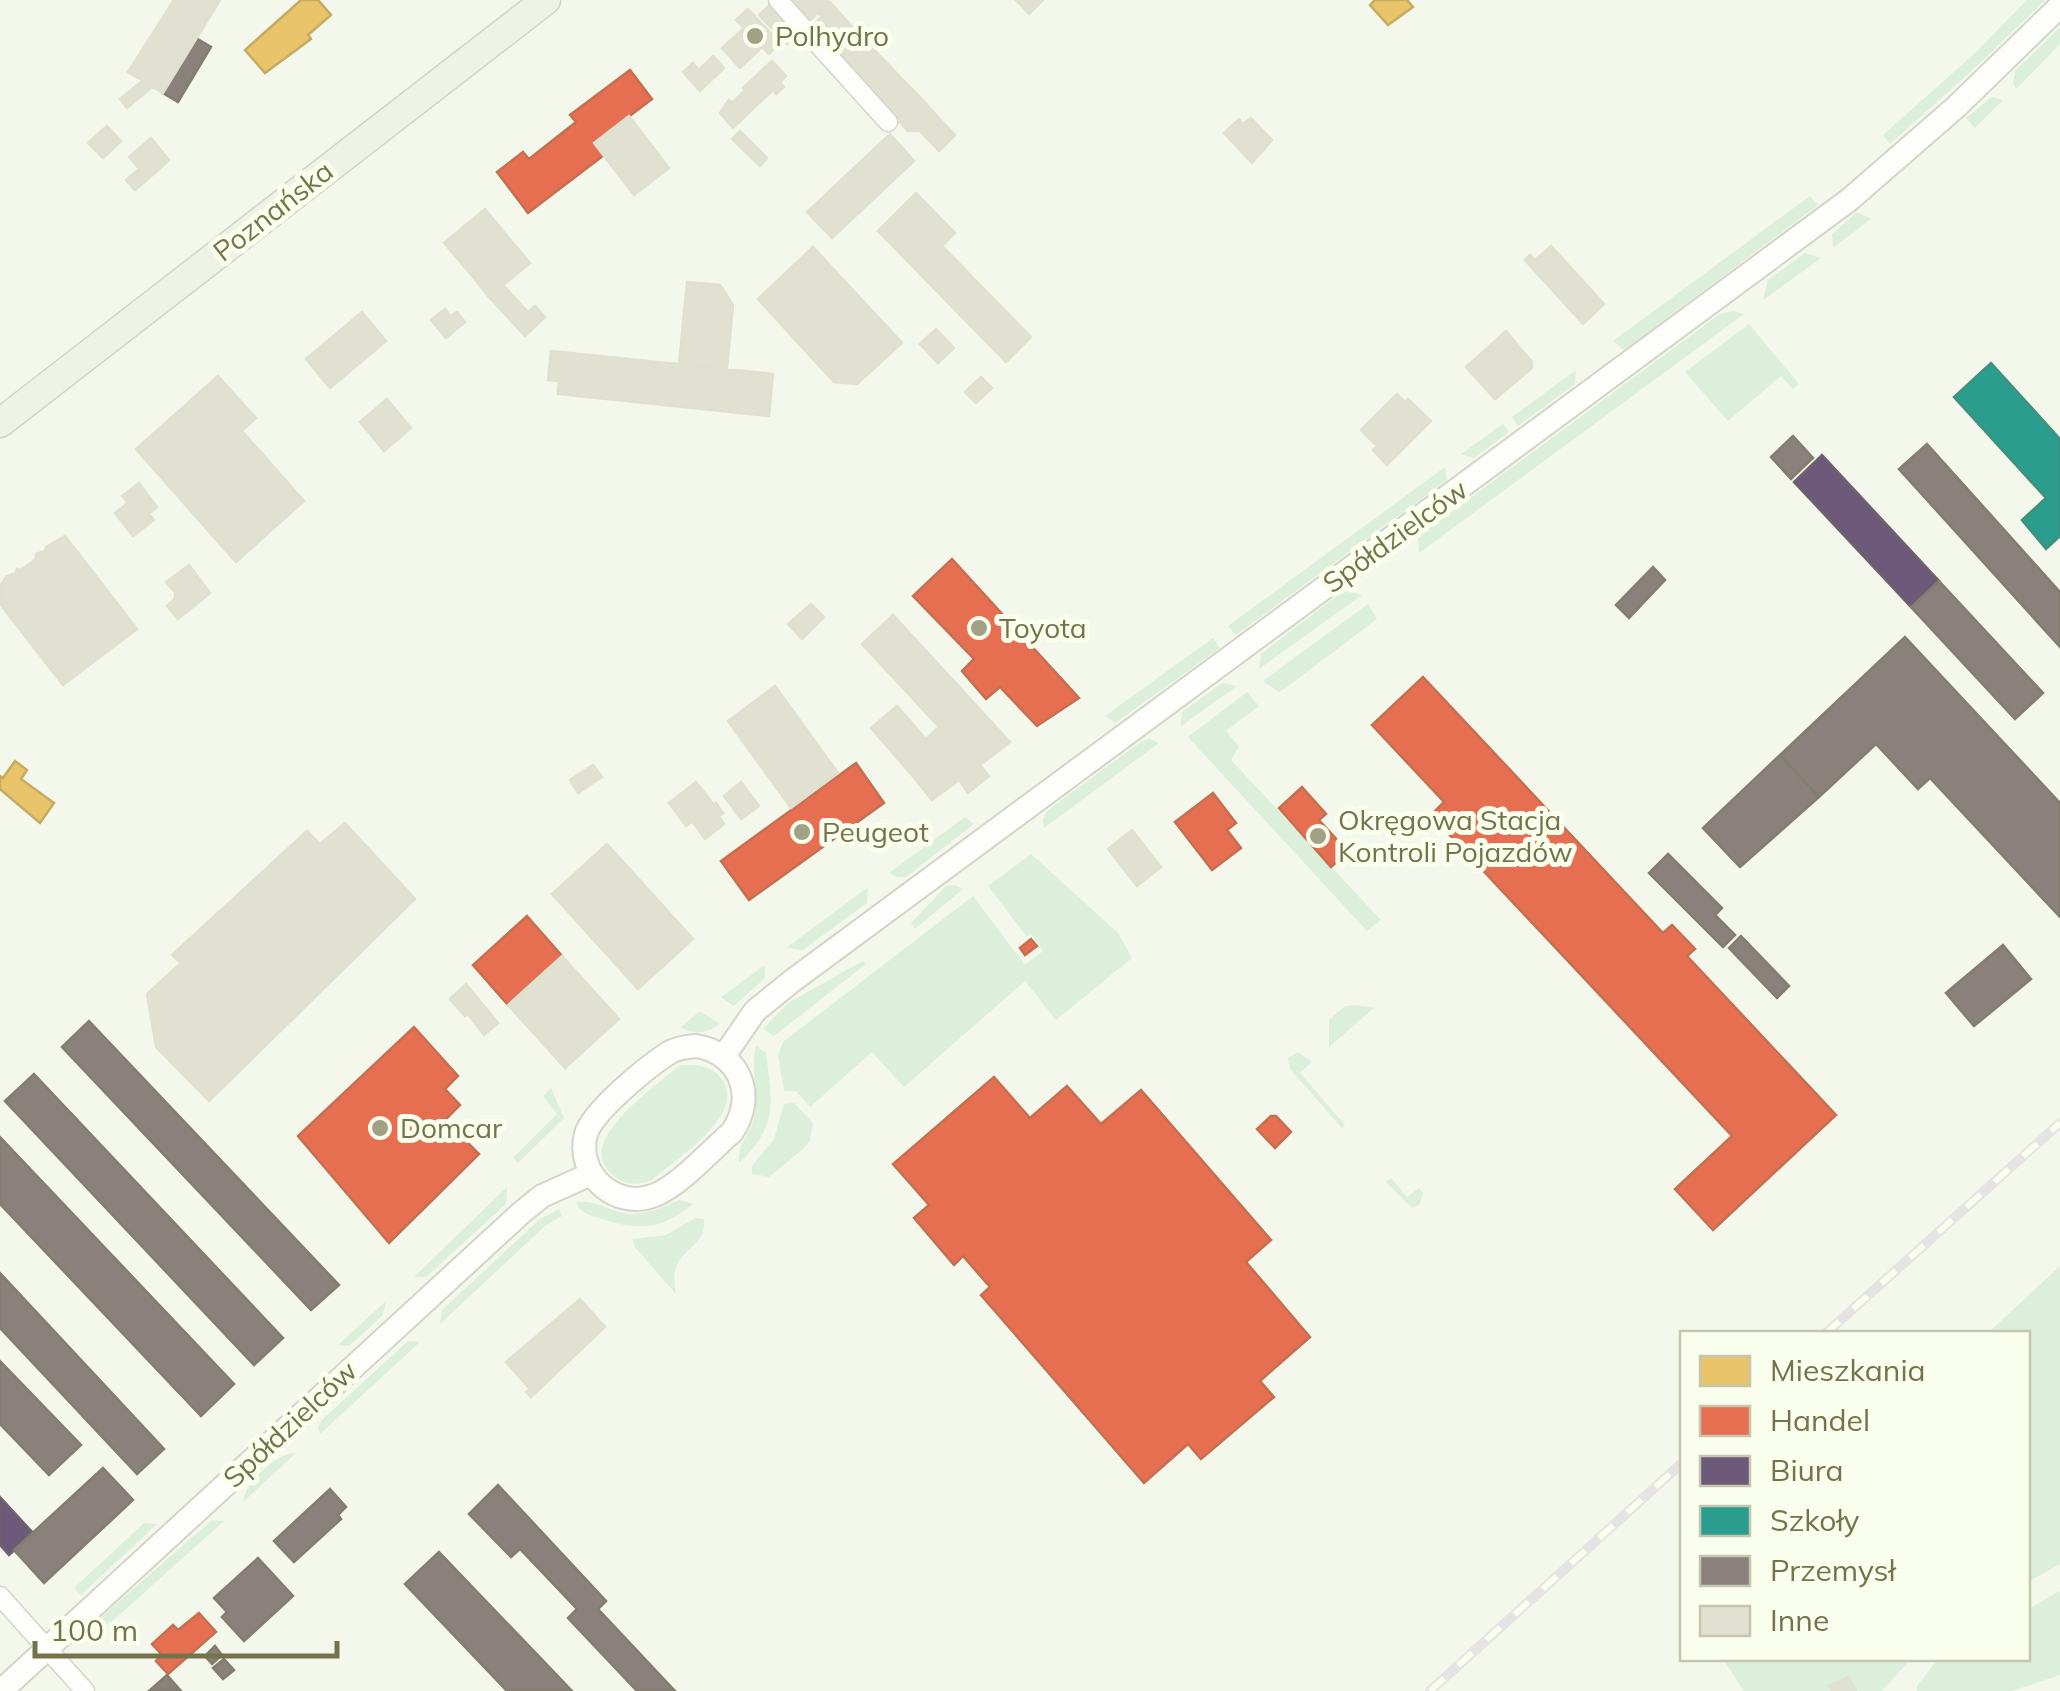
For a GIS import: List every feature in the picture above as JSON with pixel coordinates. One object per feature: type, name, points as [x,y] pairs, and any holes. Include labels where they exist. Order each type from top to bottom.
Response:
[{"type":"main road","name":"Poznańska","points":[[0,423],[546,0]]},
{"type":"street","points":[[778,0],[888,122]]},
{"type":"street","name":"Spółdzielców","points":[[724,1056],[755,1012],[794,979],[1850,200],[1956,107],[2060,6]]},
{"type":"street","points":[[696,1046],[724,1056],[744,1087],[745,1099],[738,1122],[666,1190],[631,1200],[608,1192],[591,1174],[585,1143],[598,1114],[676,1050],[696,1046]]},
{"type":"street","name":"Spółdzielców","points":[[0,1691],[521,1213],[542,1196],[591,1174]]},
{"type":"street","points":[[0,1596],[85,1691]]},
{"type":"green space","points":[[2027,0],[2045,0],[1890,144],[1883,135],[1973,55]]},
{"type":"green space","points":[[2060,27],[2060,44],[2016,89],[2015,71]]},
{"type":"green space","points":[[1992,97],[2003,100],[1975,128],[1966,118]]},
{"type":"green space","points":[[1810,196],[1818,205],[1624,350],[1613,341]]},
{"type":"green space","points":[[1857,212],[1871,219],[1833,248],[1832,234]]},
{"type":"green space","points":[[1805,253],[1821,258],[1763,300],[1768,280]]},
{"type":"green space","points":[[1720,314],[1744,314],[1419,553],[1418,538],[1423,533]]},
{"type":"green space","points":[[1749,324],[1799,384],[1793,389],[1781,376],[1728,421],[1685,372]]},
{"type":"green space","points":[[1576,370],[1575,384],[1518,426],[1512,417]]},
{"type":"green space","points":[[1503,424],[1509,432],[1474,458],[1461,454]]},
{"type":"green space","points":[[1445,467],[1447,480],[1236,635],[1228,626]]},
{"type":"green space","points":[[1348,591],[1362,595],[1259,669],[1261,654]]},
{"type":"green space","points":[[1368,604],[1377,619],[1287,687],[1279,692],[1263,681]]},
{"type":"green space","points":[[1213,638],[1220,648],[1115,723],[1105,716]]},
{"type":"green space","points":[[1222,683],[1237,686],[1181,726],[1182,712]]},
{"type":"green space","points":[[1247,692],[1259,706],[1226,731],[1239,747],[1231,760],[1381,920],[1367,931],[1188,737]]},
{"type":"green space","points":[[1149,739],[1159,743],[1044,828],[1048,810]]},
{"type":"green space","points":[[965,817],[974,824],[906,877],[889,873]]},
{"type":"green space","points":[[1031,854],[1118,933],[1132,958],[1056,1020],[1025,981],[904,1087],[872,1052],[810,1107],[796,1091],[784,1091],[778,1055],[783,1042],[973,896],[1025,965],[1043,951],[1031,934],[1027,937],[988,886]]},
{"type":"green space","points":[[946,886],[963,889],[915,929],[911,923]]},
{"type":"green space","points":[[868,887],[867,903],[803,950],[786,948]]},
{"type":"green space","points":[[863,961],[866,964],[774,1036],[763,1029],[788,1003]]},
{"type":"green space","points":[[765,965],[765,978],[734,1006],[721,997]]},
{"type":"green space","points":[[1345,1006],[1374,1008],[1329,1047],[1329,1020]]},
{"type":"green space","points":[[700,1011],[720,1024],[701,1032],[681,1027]]},
{"type":"green space","points":[[756,1046],[766,1053],[770,1112],[761,1137],[739,1163],[756,1109]]},
{"type":"green space","points":[[1298,1052],[1312,1062],[1300,1073],[1345,1125],[1342,1128],[1290,1069],[1288,1058]]},
{"type":"green space","points":[[680,1065],[704,1067],[718,1074],[727,1093],[725,1107],[705,1136],[652,1180],[633,1184],[619,1180],[604,1163],[602,1148],[609,1132],[621,1116]]},
{"type":"green space","points":[[551,1088],[564,1118],[518,1163],[513,1158],[557,1114],[543,1096]]},
{"type":"green space","points":[[794,1103],[813,1123],[810,1141],[769,1177],[752,1174],[752,1166],[774,1139],[784,1104]]},
{"type":"green space","points":[[1391,1178],[1407,1197],[1419,1188],[1423,1193],[1420,1204],[1412,1208],[1386,1182]]},
{"type":"green space","points":[[507,1187],[506,1204],[426,1277],[414,1277]]},
{"type":"green space","points":[[679,1200],[693,1204],[671,1219],[650,1226],[616,1223],[589,1215],[576,1202],[638,1214]]},
{"type":"green space","points":[[559,1209],[562,1216],[546,1225],[440,1324],[442,1310],[540,1219]]},
{"type":"green space","points":[[695,1218],[704,1219],[703,1230],[676,1267],[676,1294],[634,1246],[633,1239],[666,1235]]},
{"type":"green space","points":[[2060,1266],[2060,1564],[2030,1581],[2030,1331],[1990,1331]]},
{"type":"green space","points":[[386,1301],[383,1315],[349,1346],[338,1345]]},
{"type":"green space","points":[[408,1341],[420,1342],[320,1434],[322,1420]]},
{"type":"green space","points":[[296,1453],[243,1502],[249,1486],[263,1470]]},
{"type":"green space","points":[[212,1520],[224,1521],[108,1625],[101,1617]]},
{"type":"green space","points":[[144,1523],[157,1524],[81,1595],[74,1588]]},
{"type":"green space","points":[[2060,1591],[2060,1675],[2012,1691],[1917,1691],[1936,1661],[2030,1661],[2030,1608]]},
{"type":"green space","points":[[1724,1661],[1909,1661],[1882,1691],[1744,1691]]},
{"type":"building: Mieszkania","points":[[301,0],[318,0],[331,15],[308,35],[311,39],[265,73],[245,50]]},
{"type":"building: Mieszkania","points":[[1375,0],[1407,0],[1413,7],[1388,25],[1370,5]]},
{"type":"building: Mieszkania","points":[[15,761],[27,770],[21,779],[54,803],[40,823],[0,789],[0,776],[3,778]]},
{"type":"building: Handel","points":[[630,70],[652,99],[594,143],[604,155],[528,213],[497,172],[523,152],[529,159],[576,122],[570,115]]},
{"type":"building: Handel","name":"Toyota","points":[[952,559],[1079,698],[1037,726],[1000,687],[986,699],[962,671],[974,659],[913,596]]},
{"type":"building: Handel","points":[[1423,677],[1663,933],[1672,925],[1695,949],[1687,956],[1836,1115],[1713,1230],[1675,1189],[1732,1136],[1431,815],[1444,802],[1372,725]]},
{"type":"building: Handel","name":"Peugeot","points":[[856,763],[884,803],[749,900],[721,861]]},
{"type":"building: Handel","name":"Okręgowa Stacja Kontroli Pojazdów","points":[[1302,787],[1326,814],[1319,820],[1348,852],[1331,867],[1279,808]]},
{"type":"building: Handel","points":[[1213,793],[1236,823],[1227,830],[1241,848],[1212,870],[1175,822]]},
{"type":"building: Handel","points":[[527,916],[562,956],[508,1005],[473,965]]},
{"type":"building: Handel","points":[[1031,939],[1037,946],[1025,955],[1020,948]]},
{"type":"building: Handel","name":"Domcar","points":[[414,1027],[458,1076],[445,1089],[460,1105],[445,1120],[479,1154],[389,1243],[298,1136]]},
{"type":"building: Handel","points":[[994,1077],[1030,1118],[1067,1086],[1101,1124],[1141,1090],[1271,1240],[1246,1262],[1310,1337],[1260,1381],[1274,1397],[1201,1459],[1188,1444],[1144,1483],[981,1295],[990,1287],[963,1256],[954,1265],[914,1218],[929,1205],[893,1164]]},
{"type":"building: Handel","points":[[1276,1116],[1291,1132],[1275,1148],[1257,1129]]},
{"type":"building: Handel","points":[[199,1613],[216,1632],[168,1674],[156,1661],[162,1655],[152,1644],[173,1625],[178,1630]]},
{"type":"building: Biura","points":[[1822,455],[1939,581],[1911,607],[1794,482]]},
{"type":"building: Biura","points":[[0,1497],[33,1533],[9,1555],[0,1545]]},
{"type":"building: Szkoły","points":[[1991,363],[2060,439],[2060,536],[2046,549],[2022,520],[2046,498],[1954,397]]},
{"type":"building: Przemysł","points":[[196,38],[211,47],[178,102],[163,93]]},
{"type":"building: Przemysł","points":[[1793,436],[1813,458],[1791,479],[1771,457]]},
{"type":"building: Przemysł","points":[[1927,444],[2060,592],[2060,647],[1899,469]]},
{"type":"building: Przemysł","points":[[1653,567],[1665,580],[1629,618],[1616,605]]},
{"type":"building: Przemysł","points":[[1939,581],[2043,693],[2015,719],[1911,607]]},
{"type":"building: Przemysł","points":[[1905,637],[2060,803],[2060,917],[1930,778],[1918,789],[1876,744],[1819,797],[1780,755]]},
{"type":"building: Przemysł","points":[[1780,755],[1819,797],[1740,867],[1703,828]]},
{"type":"building: Przemysł","points":[[1668,854],[1722,908],[1715,915],[1735,935],[1723,947],[1649,873]]},
{"type":"building: Przemysł","points":[[1741,936],[1789,986],[1777,998],[1729,948]]},
{"type":"building: Przemysł","points":[[2003,945],[2031,979],[1974,1026],[1946,993]]},
{"type":"building: Przemysł","points":[[89,1021],[339,1285],[311,1310],[62,1047]]},
{"type":"building: Przemysł","points":[[34,1074],[283,1338],[254,1365],[5,1101]]},
{"type":"building: Przemysł","points":[[0,1137],[234,1384],[201,1416],[0,1204]]},
{"type":"building: Przemysł","points":[[0,1273],[164,1449],[137,1474],[0,1328]]},
{"type":"building: Przemysł","points":[[0,1361],[81,1445],[49,1475],[0,1424]]},
{"type":"building: Przemysł","points":[[103,1468],[133,1500],[44,1583],[14,1550]]},
{"type":"building: Przemysł","points":[[498,1485],[606,1601],[598,1609],[675,1691],[637,1691],[568,1618],[577,1609],[520,1549],[511,1557],[469,1514]]},
{"type":"building: Przemysł","points":[[330,1489],[346,1507],[338,1515],[341,1519],[294,1562],[274,1541]]},
{"type":"building: Przemysł","points":[[439,1552],[572,1691],[507,1691],[405,1584]]},
{"type":"building: Przemysł","points":[[258,1558],[293,1596],[244,1641],[222,1617],[227,1612],[214,1598]]},
{"type":"building: Przemysł","points":[[215,1646],[222,1655],[212,1664],[205,1656]]},
{"type":"building: Przemysł","points":[[224,1659],[234,1670],[223,1679],[213,1668]]},
{"type":"building: Przemysł","points":[[167,1675],[181,1691],[149,1691]]},
{"type":"building: Inne","points":[[174,0],[220,0],[163,93],[128,72]]},
{"type":"building: Inne","points":[[791,0],[826,0],[829,3],[810,20]]},
{"type":"building: Inne","points":[[1016,0],[1043,0],[1029,14]]},
{"type":"building: Inne","points":[[830,2],[838,11],[827,22],[818,13]]},
{"type":"building: Inne","points":[[770,5],[798,34],[787,44],[759,15]]},
{"type":"building: Inne","name":"Polhydro","points":[[748,9],[780,43],[769,54],[762,47],[740,68],[722,48],[744,28],[736,20]]},
{"type":"building: Inne","points":[[838,11],[859,34],[838,54],[826,43],[836,33],[827,22]]},
{"type":"building: Inne","points":[[822,17],[836,33],[826,42],[811,26]]},
{"type":"building: Inne","points":[[859,34],[905,82],[882,104],[838,54]]},
{"type":"building: Inne","points":[[713,56],[724,68],[700,91],[683,72],[693,63],[699,70]]},
{"type":"building: Inne","points":[[772,61],[786,76],[780,82],[784,87],[776,94],[773,90],[758,104],[743,88]]},
{"type":"building: Inne","points":[[141,82],[151,88],[127,108],[120,99]]},
{"type":"building: Inne","points":[[905,82],[920,97],[897,119],[882,104]]},
{"type":"building: Inne","points":[[745,90],[758,104],[733,128],[720,113],[729,100],[732,103]]},
{"type":"building: Inne","points":[[920,97],[936,115],[920,131],[908,131],[897,119]]},
{"type":"building: Inne","points":[[936,115],[955,135],[939,151],[920,131]]},
{"type":"building: Inne","points":[[629,116],[669,168],[634,195],[594,143]]},
{"type":"building: Inne","points":[[1251,118],[1272,140],[1252,163],[1224,133],[1239,119],[1243,124]]},
{"type":"building: Inne","points":[[107,126],[121,141],[103,158],[88,143]]},
{"type":"building: Inne","points":[[740,131],[767,158],[760,166],[732,139]]},
{"type":"building: Inne","points":[[890,134],[914,161],[832,238],[807,212]]},
{"type":"building: Inne","points":[[151,138],[169,160],[148,179],[129,157]]},
{"type":"building: Inne","points":[[139,169],[148,179],[135,190],[126,180]]},
{"type":"building: Inne","points":[[916,193],[955,233],[942,246],[1031,337],[1006,362],[878,231]]},
{"type":"building: Inne","points":[[485,209],[508,237],[468,271],[444,243]]},
{"type":"building: Inne","points":[[508,237],[530,263],[489,297],[468,271]]},
{"type":"building: Inne","points":[[1551,246],[1604,304],[1583,324],[1525,260],[1530,255],[1535,260]]},
{"type":"building: Inne","points":[[813,247],[902,343],[857,384],[834,382],[758,299]]},
{"type":"building: Inne","points":[[687,282],[720,285],[733,305],[727,369],[679,364]]},
{"type":"building: Inne","points":[[503,285],[528,312],[535,306],[545,317],[525,336],[489,297]]},
{"type":"building: Inne","points":[[445,309],[451,316],[457,312],[465,322],[446,338],[431,320]]},
{"type":"building: Inne","points":[[362,312],[386,341],[330,388],[306,359]]},
{"type":"building: Inne","points":[[936,329],[954,348],[938,363],[920,344]]},
{"type":"building: Inne","points":[[1506,331],[1532,362],[1532,368],[1495,399],[1466,367]]},
{"type":"building: Inne","points":[[551,351],[773,374],[769,416],[558,394],[559,381],[548,380]]},
{"type":"building: Inne","points":[[218,376],[256,418],[215,455],[253,498],[212,535],[136,449]]},
{"type":"building: Inne","points":[[981,377],[992,388],[976,403],[965,392]]},
{"type":"building: Inne","points":[[1397,394],[1431,421],[1387,465],[1373,450],[1377,446],[1361,430]]},
{"type":"building: Inne","points":[[387,399],[411,428],[384,451],[360,422]]},
{"type":"building: Inne","points":[[242,431],[304,501],[236,562],[212,535],[253,498],[215,455]]},
{"type":"building: Inne","points":[[139,483],[157,507],[149,514],[154,520],[133,536],[115,513],[128,503],[122,496]]},
{"type":"building: Inne","points":[[65,536],[137,629],[63,685],[0,604],[0,586],[7,576],[21,570],[36,559],[36,554]]},
{"type":"building: Inne","points":[[189,565],[210,593],[178,619],[167,606],[175,599],[175,592],[166,582]]},
{"type":"building: Inne","points":[[811,604],[824,617],[802,639],[788,624]]},
{"type":"building: Inne","points":[[893,615],[1010,742],[980,765],[989,776],[968,793],[959,780],[932,800],[911,774],[939,754],[926,739],[939,727],[862,644]]},
{"type":"building: Inne","points":[[775,686],[838,773],[791,808],[728,721]]},
{"type":"building: Inne","points":[[897,706],[939,754],[911,774],[871,728]]},
{"type":"building: Inne","points":[[593,765],[602,777],[578,793],[570,780]]},
{"type":"building: Inne","points":[[696,782],[714,805],[686,826],[669,803]]},
{"type":"building: Inne","points":[[741,782],[759,806],[741,819],[724,796]]},
{"type":"building: Inne","points":[[716,803],[724,824],[705,839],[692,821]]},
{"type":"building: Inne","points":[[345,823],[415,899],[209,1101],[156,1047],[147,994],[181,963],[172,955],[307,831],[320,844]]},
{"type":"building: Inne","points":[[1132,830],[1161,867],[1137,886],[1108,849]]},
{"type":"building: Inne","points":[[607,844],[693,939],[638,989],[552,894]]},
{"type":"building: Inne","points":[[562,956],[619,1019],[565,1068],[508,1005]]},
{"type":"building: Inne","points":[[466,984],[498,1023],[484,1035],[450,999]]},
{"type":"building: Inne","points":[[580,1299],[605,1327],[531,1397],[526,1392],[530,1389],[506,1362]]},
{"type":"building: Inne","points":[[1849,1677],[1856,1691],[1832,1691],[1829,1686]]},
{"type":"railway","points":[[1828,1331],[2060,1123]]},
{"type":"railway","points":[[1430,1691],[1680,1465]]},
{"type":"place","name":"Polhydro","points":[[755,36]]},
{"type":"place","name":"Toyota","points":[[979,628]]},
{"type":"place","name":"Peugeot","points":[[802,832]]},
{"type":"place","name":"Okręgowa Stacja Kontroli Pojazdów","points":[[1318,836]]},
{"type":"place","name":"Domcar","points":[[380,1128]]}]
